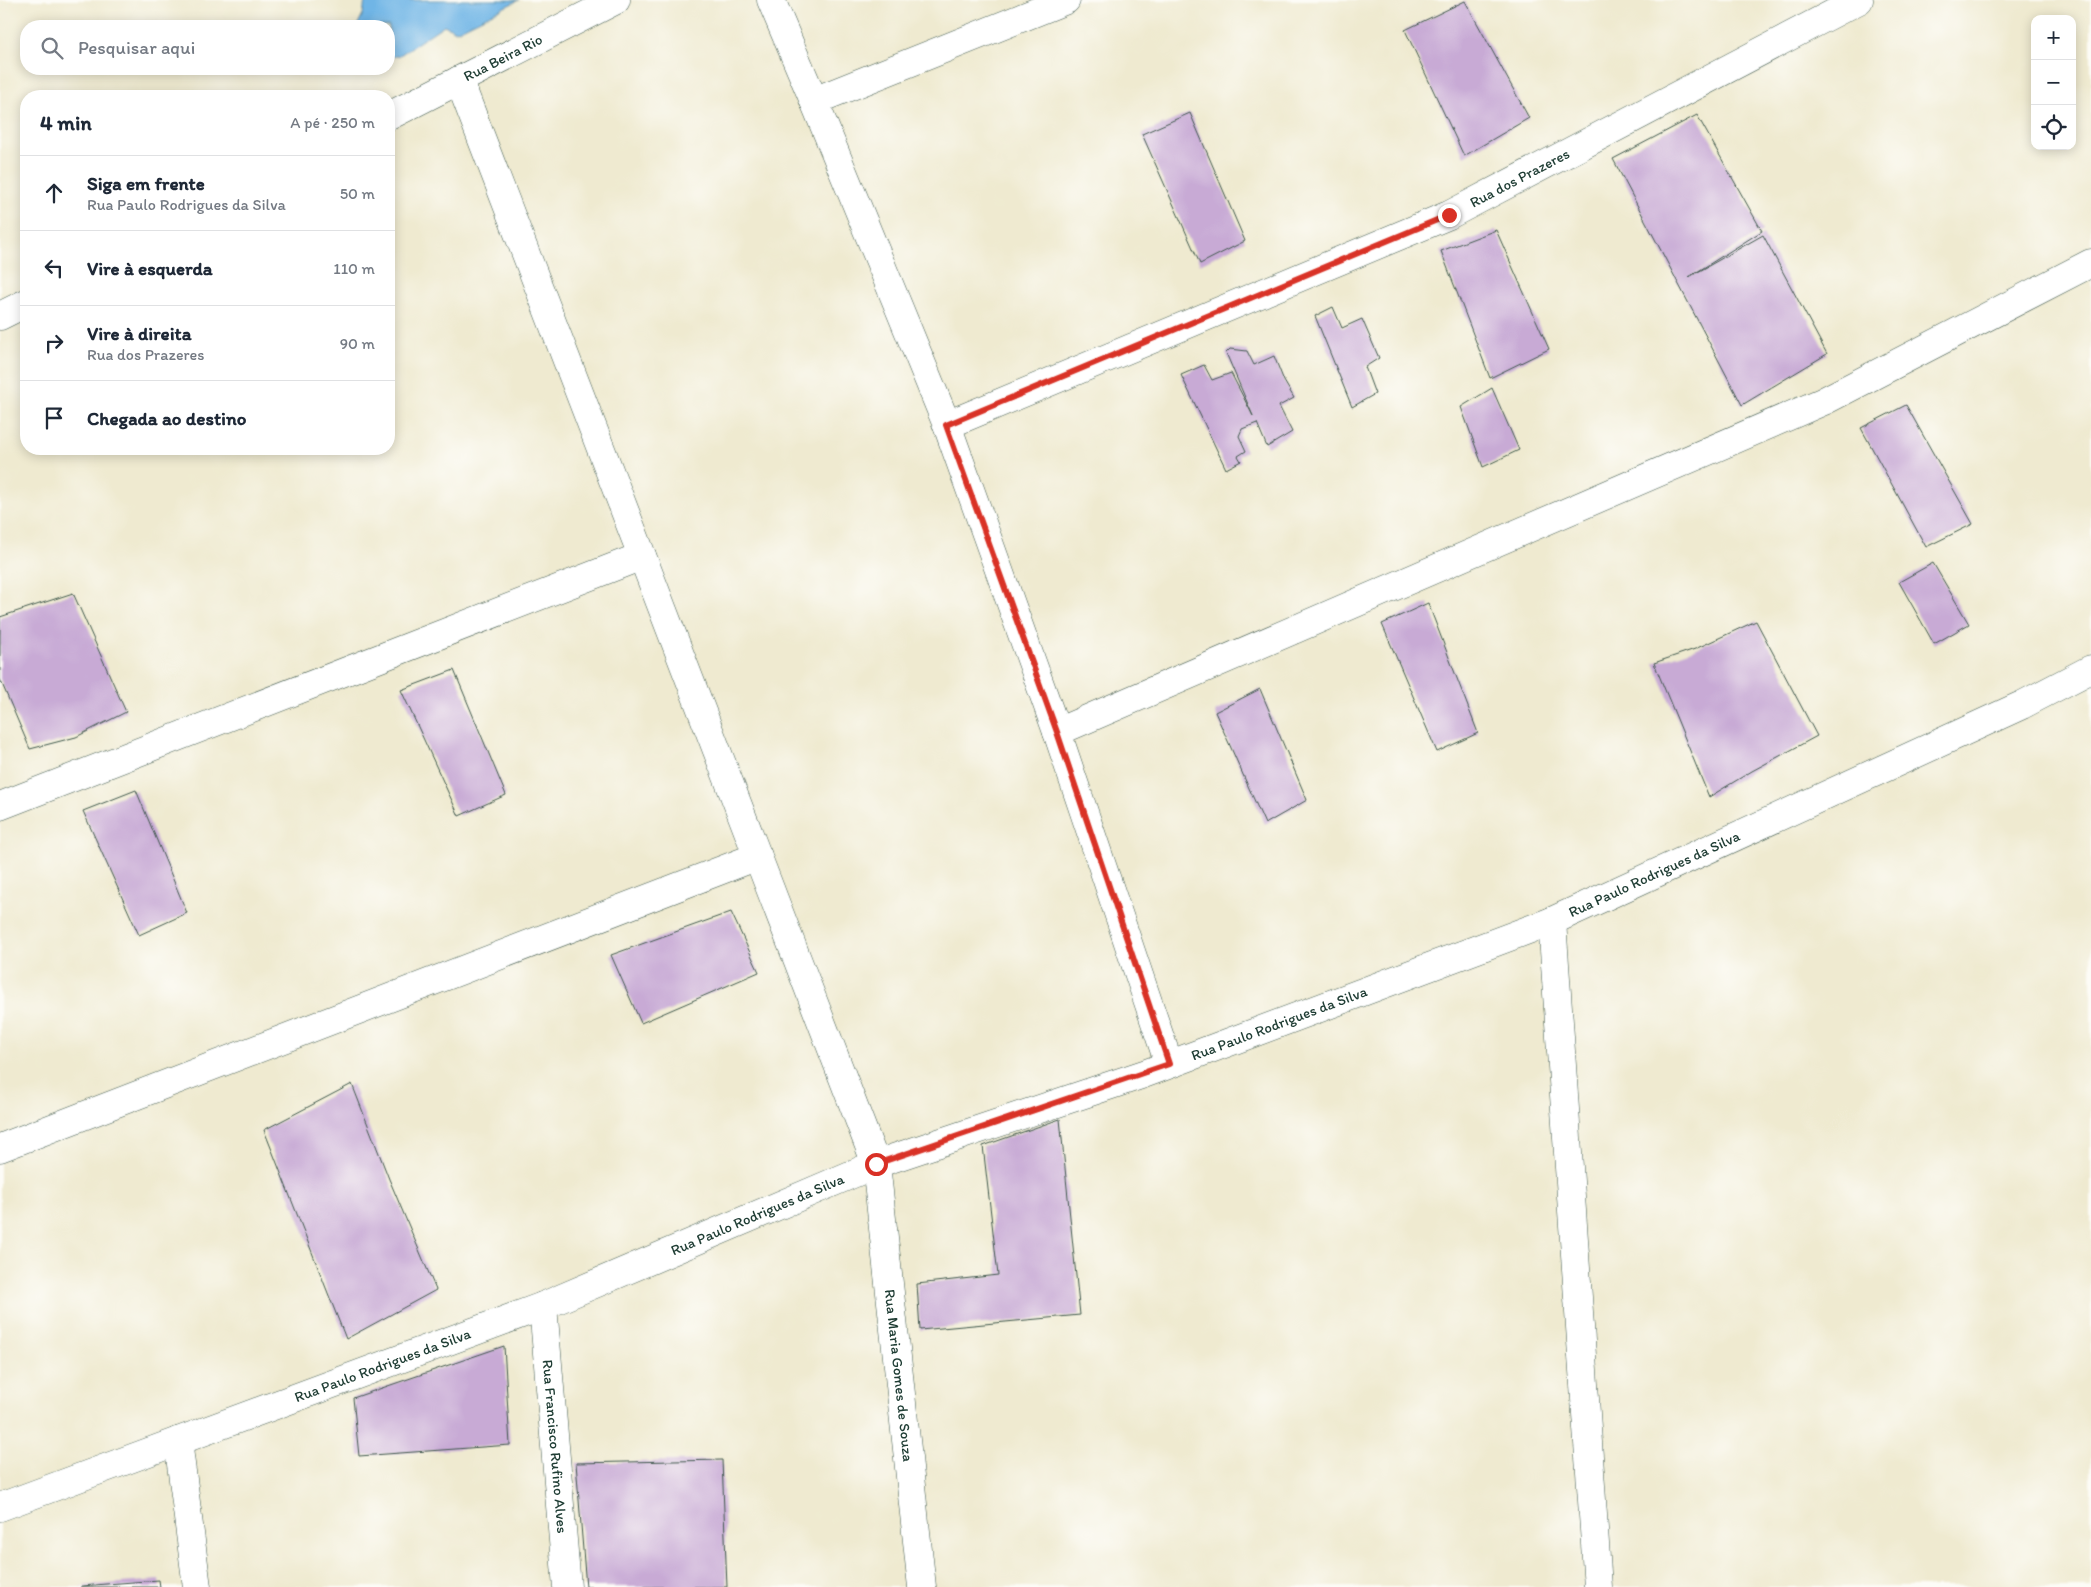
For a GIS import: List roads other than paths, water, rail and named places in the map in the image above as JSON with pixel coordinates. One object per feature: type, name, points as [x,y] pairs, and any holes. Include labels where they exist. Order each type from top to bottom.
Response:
[{"type":"street","name":"Rua Beira Rio","points":[[395,113],[616,0]]},
{"type":"street","points":[[771,0],[946,425],[1057,732],[1169,1064]]},
{"type":"street","points":[[814,101],[1066,0]]},
{"type":"street","name":"Rua dos Prazeres","points":[[946,425],[1449,215],[1860,0]]},
{"type":"street","name":"Rua Maria Gomes de Souza","points":[[459,80],[876,1164],[922,1587]]},
{"type":"street","points":[[1057,732],[1824,401],[2091,263]]},
{"type":"street","points":[[0,316],[20,305]]},
{"type":"street","points":[[0,806],[642,556]]},
{"type":"street","name":"Rua Paulo Rodrigues da Silva","points":[[0,1507],[543,1306],[876,1164],[1169,1064],[1552,921],[2022,705],[2091,669]]},
{"type":"street","points":[[0,1148],[758,856]]},
{"type":"street","points":[[1552,921],[1598,1587]]},
{"type":"street","name":"Rua Francisco Rufino Alves","points":[[543,1306],[566,1587]]},
{"type":"street","points":[[178,1442],[197,1587]]},
{"type":"water","points":[[365,0],[519,0],[456,31],[444,25],[400,55],[395,56],[395,20],[360,20]]}]
